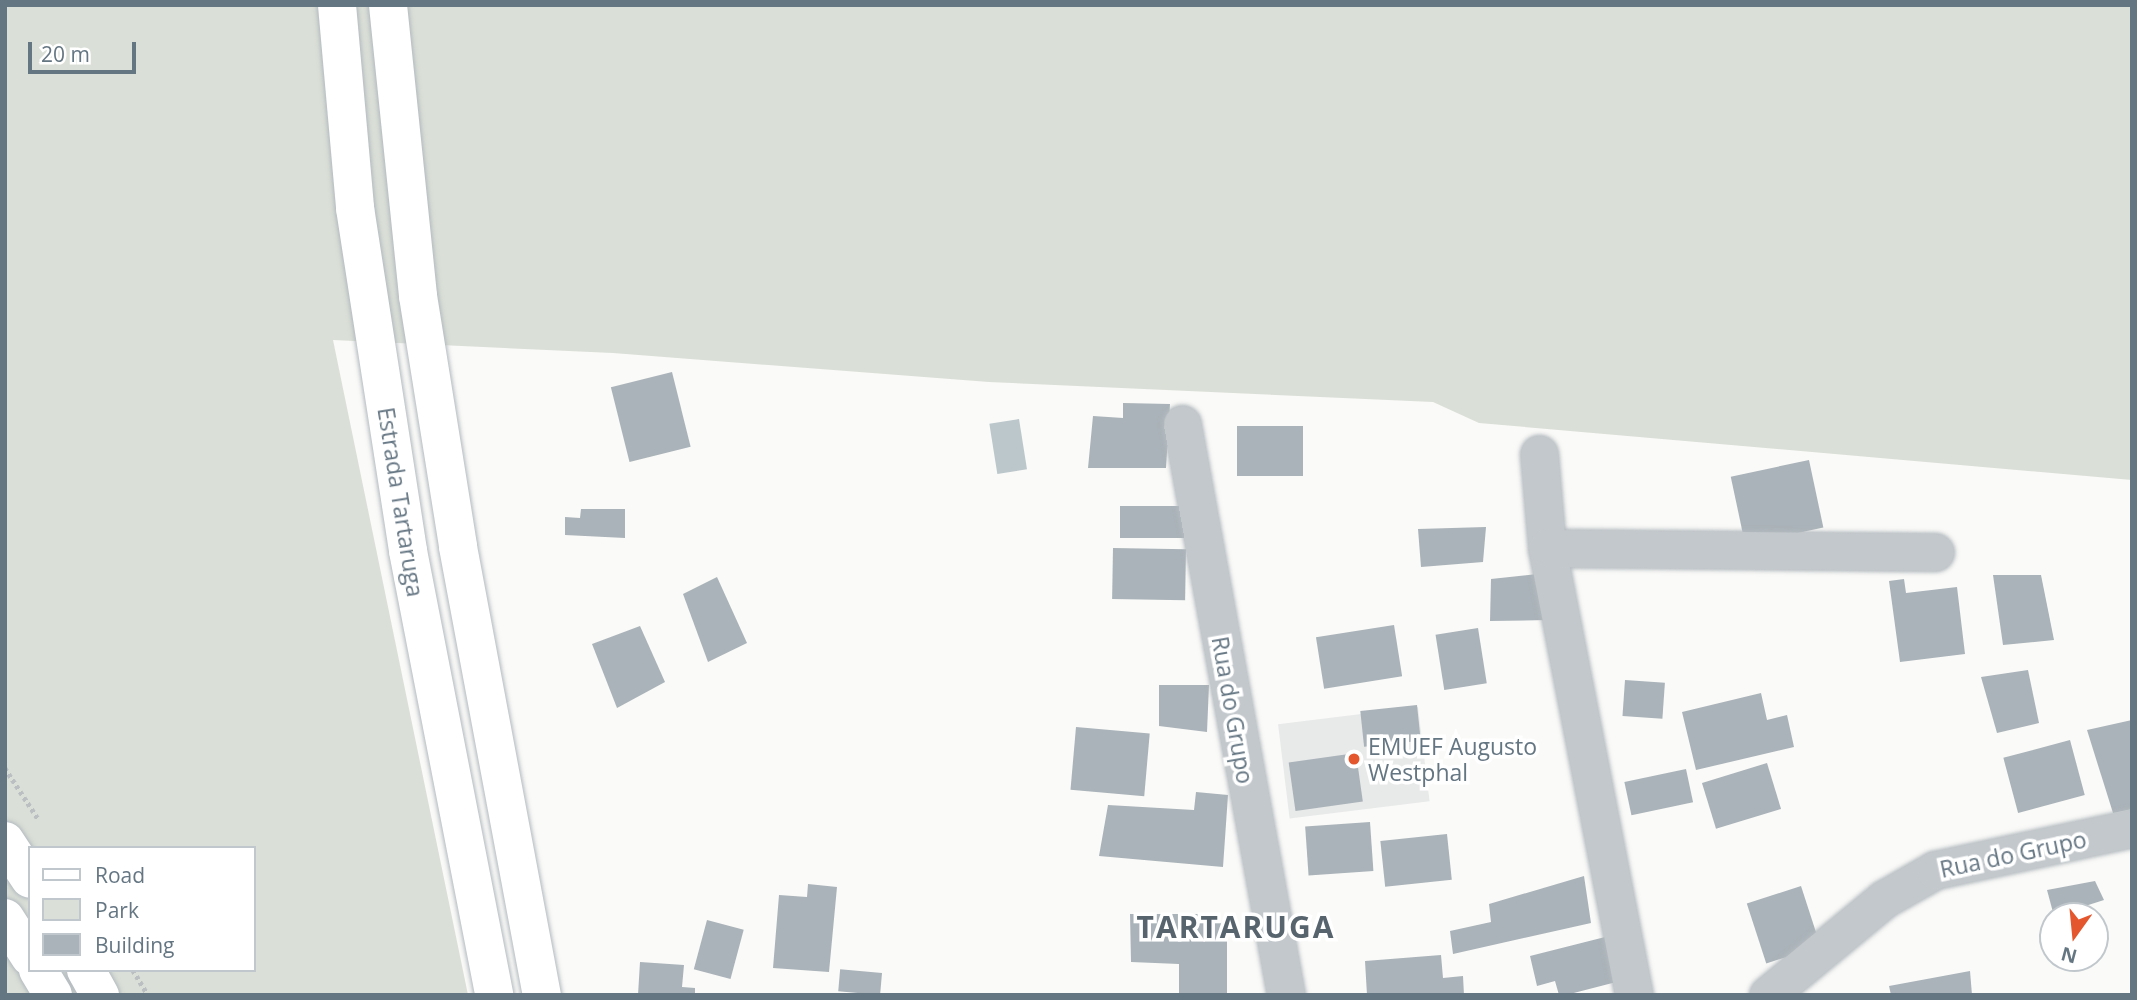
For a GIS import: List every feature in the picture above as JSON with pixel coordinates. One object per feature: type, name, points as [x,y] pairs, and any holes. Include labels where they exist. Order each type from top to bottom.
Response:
[{"type":"street","name":"Estrada Tartaruga","points":[[337,5],[355,208],[408,551],[494,995]]},
{"type":"street","points":[[388,5],[427,349],[458,547],[542,995]]},
{"type":"street","name":"Rua do Grupo","points":[[1182,424],[1286,995]]},
{"type":"street","points":[[1539,453],[1546,548],[1634,995]]},
{"type":"street","points":[[1546,548],[1935,552]]},
{"type":"street","name":"Rua do Grupo","points":[[1768,995],[1884,899],[1935,870],[2132,828]]},
{"type":"street","points":[[5,841],[28,876]]},
{"type":"street","points":[[5,918],[28,954]]},
{"type":"street","points":[[39,972],[53,995]]},
{"type":"street","points":[[87,972],[100,995]]},
{"type":"path","points":[[5,768],[43,825]]},
{"type":"path","points":[[134,972],[148,995]]},
{"type":"shaded area","points":[[1019,419],[1027,469],[997,474],[989,424]]},
{"type":"shaded area","name":"EMUEF Augusto Westphal","points":[[1418,707],[1430,801],[1290,818],[1278,724]]},
{"type":"green space","points":[[5,5],[2132,5],[2132,480],[1479,423],[1433,402],[989,382],[613,353],[333,340],[468,995],[5,995]]},
{"type":"building","points":[[672,372],[691,447],[629,462],[611,387]]},
{"type":"building","points":[[1123,403],[1170,404],[1166,468],[1088,468],[1093,416],[1123,418]]},
{"type":"building","points":[[1237,426],[1303,426],[1303,476],[1237,476]]},
{"type":"building","points":[[1809,460],[1823,527],[1745,544],[1731,477]]},
{"type":"building","points":[[1120,506],[1186,506],[1186,538],[1120,538]]},
{"type":"building","points":[[581,509],[625,509],[625,538],[565,535],[565,517],[580,518]]},
{"type":"building","points":[[1486,527],[1483,562],[1421,567],[1418,529]]},
{"type":"building","points":[[1113,548],[1186,549],[1185,600],[1112,599]]},
{"type":"building","points":[[1546,573],[1548,620],[1490,621],[1491,579]]},
{"type":"building","points":[[1993,575],[2041,575],[2054,640],[2003,645]]},
{"type":"building","points":[[717,577],[747,643],[708,662],[683,594]]},
{"type":"building","points":[[1904,579],[1906,593],[1957,587],[1965,654],[1900,662],[1889,581]]},
{"type":"building","points":[[1394,625],[1402,676],[1324,689],[1316,637]]},
{"type":"building","points":[[640,626],[665,682],[617,708],[592,644]]},
{"type":"building","points":[[1478,628],[1487,683],[1444,690],[1436,635]]},
{"type":"building","points":[[2028,670],[2039,723],[1997,733],[1981,677]]},
{"type":"building","points":[[1625,680],[1665,683],[1662,719],[1622,716]]},
{"type":"building","points":[[1159,685],[1209,685],[1207,732],[1159,726]]},
{"type":"building","points":[[1761,693],[1767,720],[1787,715],[1794,747],[1696,770],[1682,712]]},
{"type":"building","points":[[1417,705],[1421,741],[1364,747],[1360,711]]},
{"type":"building","points":[[2132,720],[2132,809],[2113,813],[2087,730]]},
{"type":"building","points":[[1076,727],[1150,733],[1144,796],[1071,790]]},
{"type":"building","points":[[2070,740],[2085,795],[2018,813],[2003,758]]},
{"type":"building","points":[[1356,753],[1363,802],[1295,811],[1289,762]]},
{"type":"building","points":[[1767,763],[1781,809],[1716,829],[1702,783]]},
{"type":"building","points":[[1686,769],[1693,802],[1631,815],[1624,782]]},
{"type":"building","points":[[1196,792],[1228,795],[1223,867],[1099,856],[1108,805],[1194,810]]},
{"type":"building","points":[[1370,822],[1373,871],[1309,875],[1305,827]]},
{"type":"building","points":[[1447,834],[1452,880],[1385,887],[1380,841]]},
{"type":"building","points":[[1584,876],[1591,923],[1453,954],[1450,931],[1491,922],[1489,904]]},
{"type":"building","points":[[2095,881],[2104,900],[2050,902],[2047,890]]},
{"type":"building","points":[[808,884],[837,887],[829,972],[773,968],[779,895],[807,897]]},
{"type":"building","points":[[1801,886],[1820,946],[1766,964],[1747,904]]},
{"type":"building","points":[[1130,914],[1200,914],[1199,922],[1227,923],[1227,995],[1179,995],[1179,964],[1131,962]]},
{"type":"building","points":[[707,920],[744,930],[731,979],[694,969]]},
{"type":"building","points":[[1613,935],[1624,980],[1566,995],[1559,995],[1555,981],[1537,986],[1530,956]]},
{"type":"building","points":[[1441,955],[1443,978],[1463,976],[1464,995],[1367,995],[1365,961]]},
{"type":"building","points":[[640,962],[684,965],[682,987],[695,988],[695,995],[638,995]]},
{"type":"building","points":[[840,969],[882,973],[880,995],[838,991]]},
{"type":"building","points":[[1970,971],[1972,995],[1891,995],[1889,986]]},
{"type":"place","name":"EMUEF Augusto Westphal","points":[[1354,759]]},
{"type":"district","name":"TARTARUGA","points":[[1236,927]]}]
